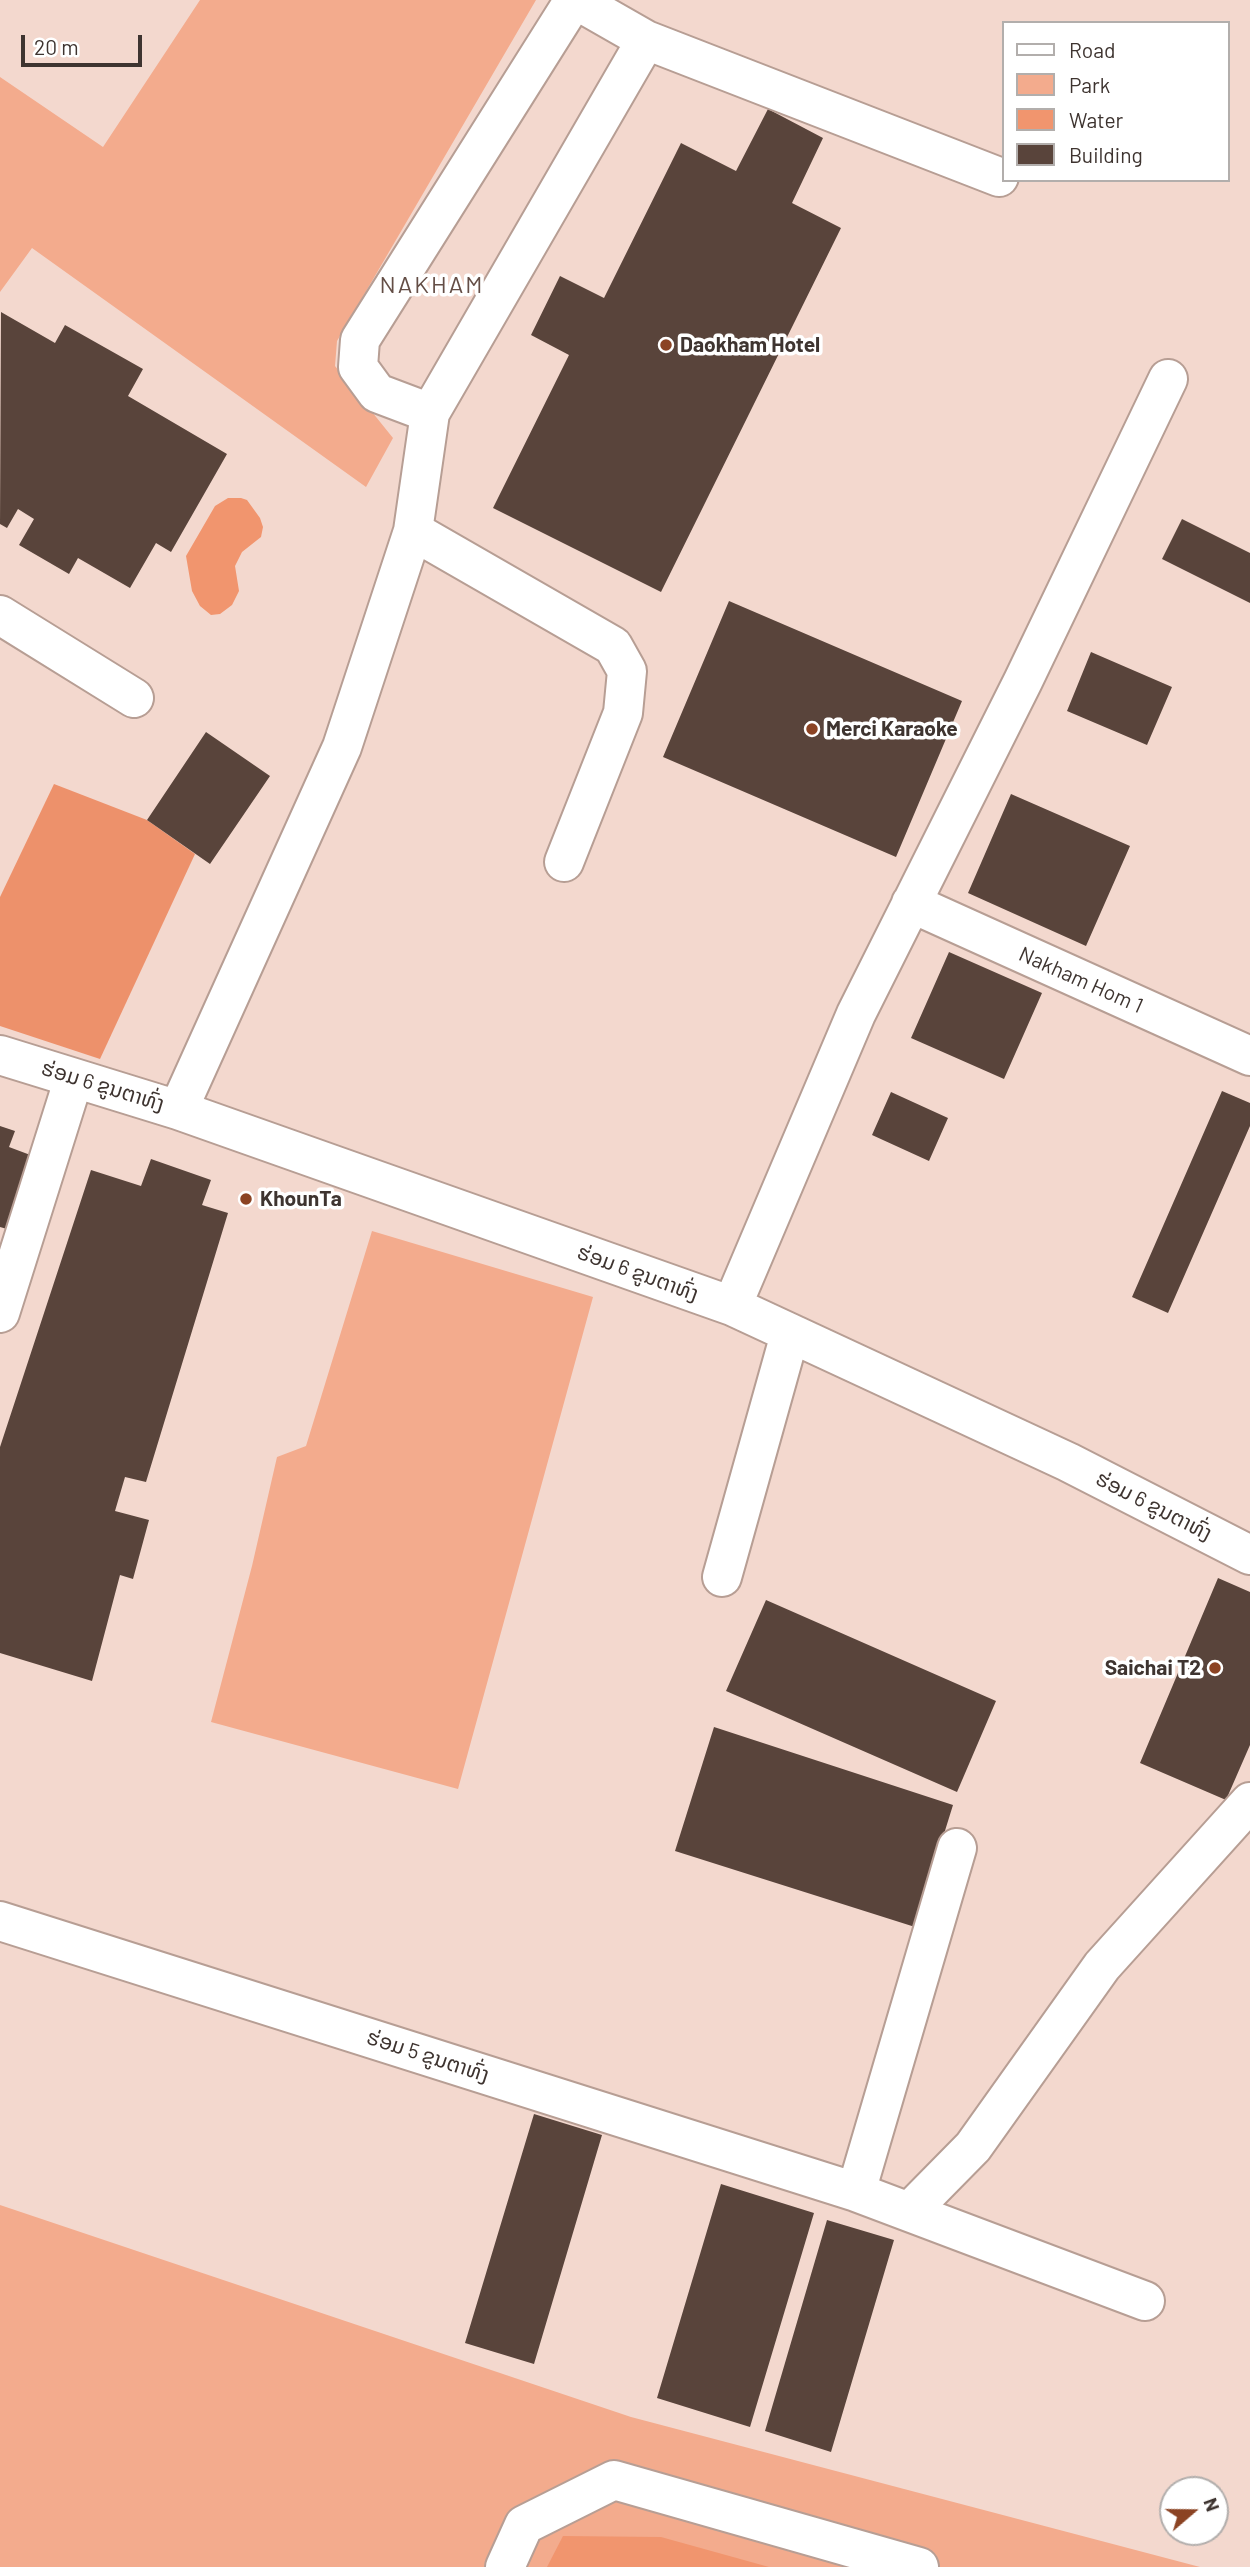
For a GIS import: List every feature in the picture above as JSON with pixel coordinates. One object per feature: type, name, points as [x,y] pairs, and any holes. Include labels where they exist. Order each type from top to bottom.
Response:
[{"type":"street","points":[[430,413],[377,393],[359,367],[360,340],[575,0],[646,40],[999,177]]},
{"type":"street","points":[[178,1110],[342,747],[413,531],[430,413],[646,40]]},
{"type":"street","points":[[732,1306],[856,1014],[1023,681],[1168,379]]},
{"type":"street","points":[[413,531],[613,646],[627,671],[623,713],[564,862]]},
{"type":"street","points":[[0,615],[134,698]]},
{"type":"street","name":"Nakham Hom 1","points":[[911,903],[1250,1056]]},
{"type":"street","name":"ຮ່ອມ 6 ຂູນຕາທົ່ງ","points":[[0,1055],[178,1110],[732,1306],[1069,1462],[1250,1555]]},
{"type":"street","points":[[0,1313],[74,1078]]},
{"type":"street","points":[[722,1577],[790,1334]]},
{"type":"street","points":[[909,2212],[973,2147],[1102,1966],[1250,1802]]},
{"type":"street","points":[[856,2192],[957,1848]]},
{"type":"street","name":"ຮ່ອມ 5 ຂູນຕາທົ່ງ","points":[[0,1921],[856,2192],[1145,2301]]},
{"type":"street","points":[[505,2567],[524,2525],[614,2480],[919,2567]]},
{"type":"green space","points":[[200,0],[536,0],[337,341],[335,366],[393,438],[366,487],[32,248],[0,292],[0,77],[103,147]]},
{"type":"green space","points":[[372,1231],[593,1297],[458,1789],[211,1722],[277,1457],[306,1446]]},
{"type":"green space","points":[[0,2205],[631,2417],[1200,2567],[0,2567]]},
{"type":"shaded area","points":[[54,784],[147,820],[195,854],[100,1059],[0,1026],[0,897]]},
{"type":"water","points":[[228,498],[247,500],[263,527],[261,537],[242,552],[235,566],[239,591],[232,605],[220,614],[211,615],[200,606],[192,591],[186,556],[215,506]]},
{"type":"water","points":[[563,2536],[661,2537],[769,2567],[547,2567]]},
{"type":"building","name":"Daokham Hotel","points":[[768,109],[823,138],[792,203],[841,228],[661,592],[493,508],[569,355],[531,335],[560,276],[604,298],[681,143],[736,171]]},
{"type":"building","points":[[1,312],[55,343],[65,325],[143,369],[128,396],[227,454],[171,552],[156,543],[130,588],[78,558],[69,574],[19,545],[34,519],[18,509],[7,528],[0,524]]},
{"type":"building","points":[[1182,519],[1250,553],[1250,603],[1162,559]]},
{"type":"building","name":"Merci Karaoke","points":[[729,601],[962,701],[896,857],[663,757]]},
{"type":"building","points":[[1091,652],[1172,687],[1147,745],[1067,711]]},
{"type":"building","points":[[206,732],[270,776],[210,864],[147,820]]},
{"type":"building","points":[[1011,794],[1130,846],[1086,946],[968,893]]},
{"type":"building","points":[[949,952],[1042,993],[1004,1079],[911,1038]]},
{"type":"building","points":[[1222,1091],[1250,1103],[1250,1126],[1168,1313],[1132,1297]]},
{"type":"building","points":[[891,1092],[948,1118],[929,1161],[872,1135]]},
{"type":"building","points":[[0,1126],[15,1131],[9,1147],[33,1156],[7,1229],[0,1227]]},
{"type":"building","points":[[151,1159],[211,1180],[202,1205],[228,1213],[146,1482],[125,1477],[115,1511],[149,1520],[133,1579],[120,1575],[92,1681],[0,1653],[0,1447],[91,1170],[141,1186]]},
{"type":"building","name":"Saichai T2","points":[[1218,1578],[1250,1592],[1250,1745],[1226,1800],[1140,1763]]},
{"type":"building","points":[[766,1600],[996,1701],[957,1792],[726,1691]]},
{"type":"building","points":[[714,1727],[953,1805],[915,1927],[675,1851]]},
{"type":"building","points":[[534,2114],[602,2135],[534,2364],[465,2343]]},
{"type":"building","points":[[721,2184],[814,2213],[750,2427],[657,2398]]},
{"type":"building","points":[[827,2220],[894,2240],[831,2452],[765,2431]]},
{"type":"place","name":"Daokham Hotel","points":[[666,345]]},
{"type":"place","name":"Merci Karaoke","points":[[812,729]]},
{"type":"place","name":"KhounTa","points":[[246,1199]]},
{"type":"place","name":"Saichai T2","points":[[1215,1668]]},
{"type":"district","name":"NAKHAM","points":[[432,285]]}]
